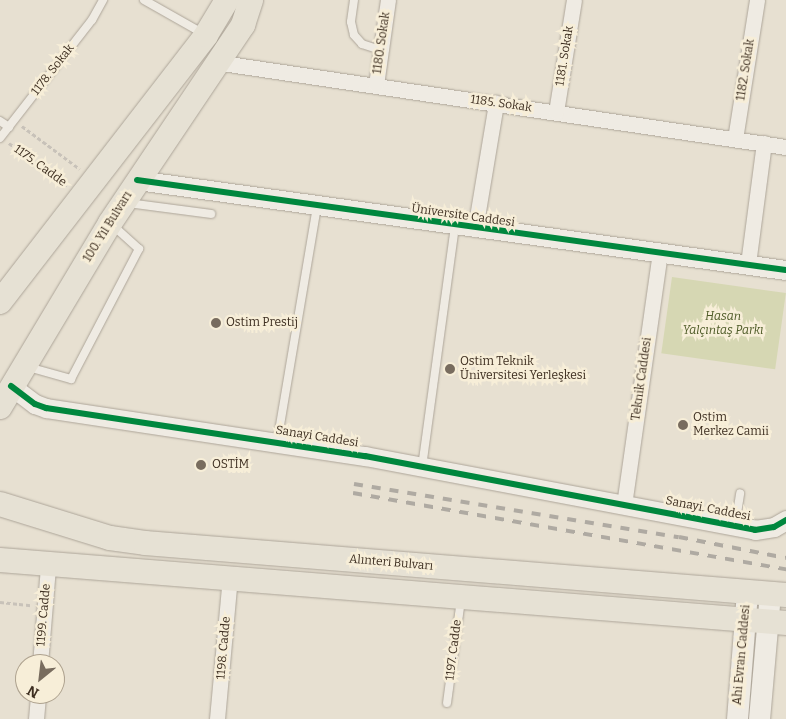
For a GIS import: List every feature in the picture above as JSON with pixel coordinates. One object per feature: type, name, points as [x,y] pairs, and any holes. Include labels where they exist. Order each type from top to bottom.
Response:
[{"type":"main road","points":[[0,302],[86,187],[206,35],[227,0]]},
{"type":"main road","name":"100. Yıl Bulvarı","points":[[0,407],[6,384],[23,366],[123,202],[216,62],[243,25],[251,0]]},
{"type":"main road","name":"Alınteri Bulvarı","points":[[0,504],[110,538],[145,543],[768,593]]},
{"type":"main road","points":[[0,560],[48,566],[230,576],[766,622]]},
{"type":"main road","name":"Ahi Evran Caddesi","points":[[760,719],[768,593]]},
{"type":"main road","name":"Ahi Evran Caddesi","points":[[737,719],[766,622]]},
{"type":"street","name":"1180. Sokak","points":[[376,86],[388,0]]},
{"type":"street","name":"1181. Sokak","points":[[556,112],[574,0]]},
{"type":"street","name":"1182. Sokak","points":[[735,139],[757,0]]},
{"type":"street","name":"1185. Sokak","points":[[216,62],[786,147]]},
{"type":"street","points":[[475,229],[496,104]]},
{"type":"street","points":[[748,264],[764,143]]},
{"type":"street","name":"Üniversite Caddesi","points":[[138,180],[475,229],[786,270]]},
{"type":"street","name":"Teknik Caddesi","points":[[624,505],[660,252]]},
{"type":"street","name":"Sanayi Caddesi","points":[[6,384],[35,404],[46,408],[422,467],[624,505]]},
{"type":"street","name":"Sanayi. Caddesi","points":[[624,505],[754,530],[774,527],[786,520]]},
{"type":"street","name":"1199. Cadde","points":[[41,654],[48,566]]},
{"type":"street","name":"1198. Cadde","points":[[217,719],[230,576]]},
{"type":"street","points":[[36,719],[37,704]]},
{"type":"lane","name":"1178. Sokak","points":[[0,138],[92,20],[103,0]]},
{"type":"lane","points":[[144,0],[206,35]]},
{"type":"lane","points":[[354,0],[351,22],[354,35],[362,44],[381,50]]},
{"type":"lane","name":"1175. Cadde","points":[[0,121],[11,124]]},
{"type":"lane","points":[[123,202],[211,214]]},
{"type":"lane","points":[[277,443],[317,206]]},
{"type":"lane","points":[[23,366],[71,379],[139,248],[110,223]]},
{"type":"lane","points":[[422,467],[455,226]]},
{"type":"lane","points":[[735,526],[740,493]]},
{"type":"lane","name":"1197. Cadde","points":[[447,703],[461,596]]},
{"type":"path","points":[[11,124],[86,187]]},
{"type":"path","points":[[0,602],[45,606]]},
{"type":"green space","name":"Hasan Yalçıntaş Parkı","points":[[672,277],[786,293],[775,369],[661,353]]},
{"type":"railway","points":[[354,484],[679,537],[786,558]]},
{"type":"railway","points":[[353,493],[786,569]]},
{"type":"cycle path","points":[[137,180],[786,270]]},
{"type":"cycle path","points":[[11,386],[35,404],[46,408],[365,456],[755,530],[774,527],[786,520]]},
{"type":"place","name":"Ostim Prestij","points":[[216,323]]},
{"type":"place","name":"Ostim Teknik Üniversitesi Yerleşkesi","points":[[450,369]]},
{"type":"place","name":"Ostim Merkez Camii","points":[[683,425]]},
{"type":"place","name":"OSTİM","points":[[201,465]]}]
